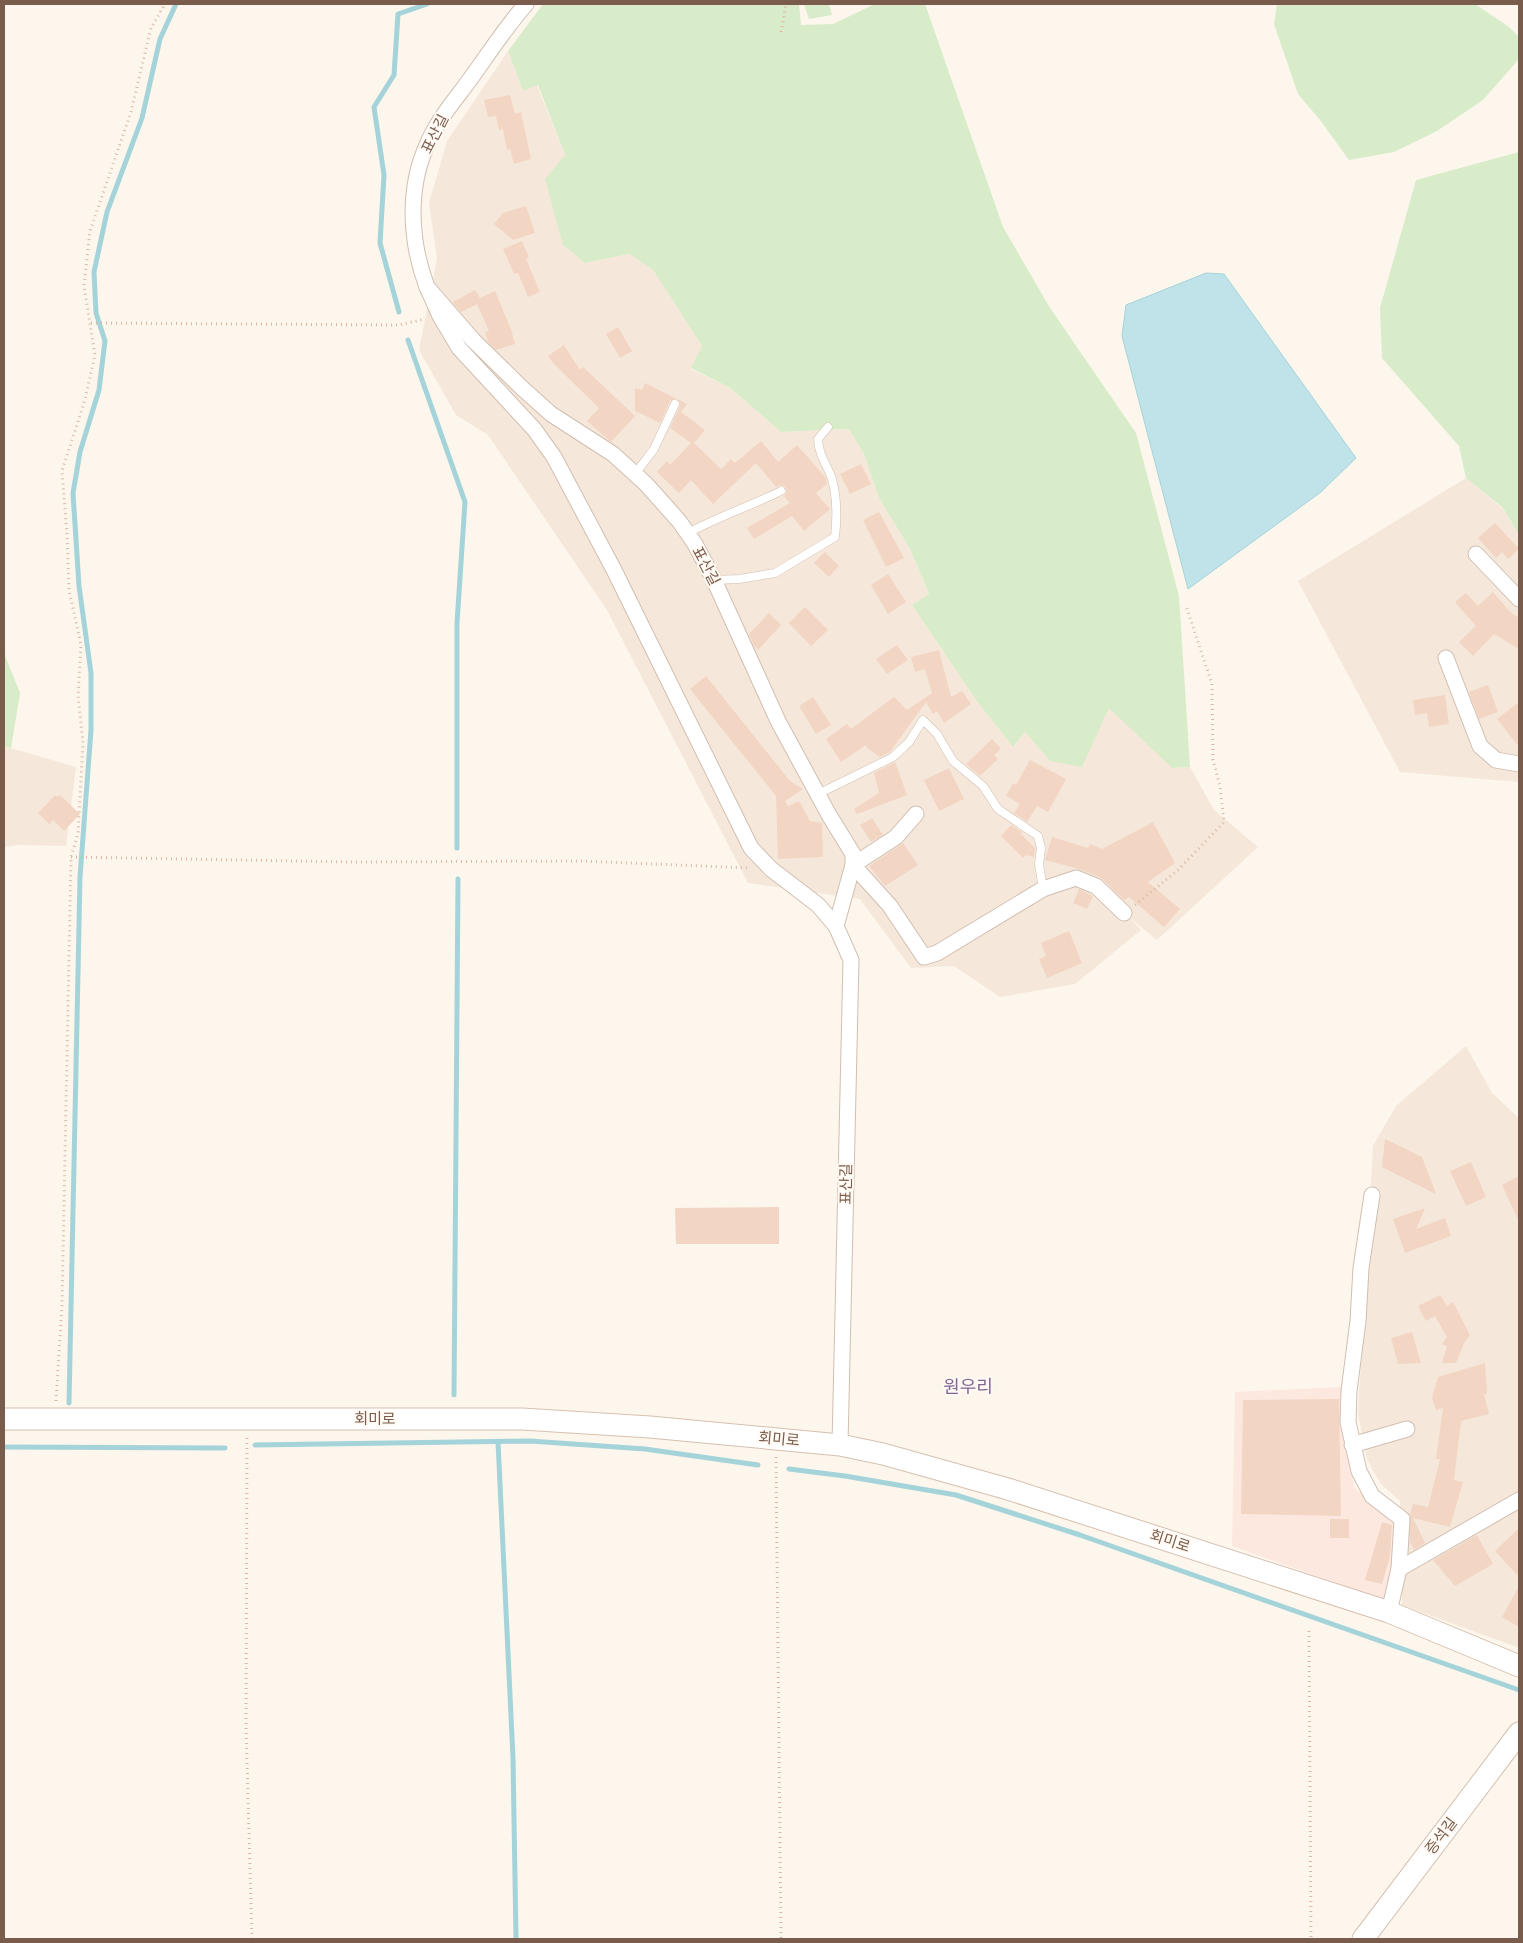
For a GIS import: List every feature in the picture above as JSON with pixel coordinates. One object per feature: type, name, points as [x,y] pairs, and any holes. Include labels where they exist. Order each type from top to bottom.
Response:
[{"type":"street","name":"표산길","points":[[520,5],[444,114],[427,145],[417,175],[413,212],[414,243],[427,287],[440,316],[459,348],[534,429],[554,457],[614,570],[751,848],[770,869],[818,905],[836,926],[851,960],[840,1445]]},
{"type":"street","name":"표산길","points":[[427,287],[473,340],[522,388],[551,414],[613,454],[680,521],[714,580],[778,720],[853,854],[853,865]]},
{"type":"street","points":[[1476,554],[1519,599]]},
{"type":"street","points":[[1446,658],[1480,746],[1496,760],[1519,764]]},
{"type":"street","points":[[836,926],[853,865],[896,837],[916,814]]},
{"type":"street","points":[[853,865],[890,906],[924,957],[937,953],[1043,889],[1076,878],[1096,886],[1124,913]]},
{"type":"street","points":[[1372,1195],[1361,1268],[1358,1322],[1349,1390],[1348,1422],[1359,1471],[1372,1496],[1402,1519],[1399,1569],[1389,1612]]},
{"type":"street","name":"회미로","points":[[4,1419],[522,1419],[650,1427],[840,1445],[883,1454],[1008,1489],[1389,1612],[1519,1666]]},
{"type":"street","points":[[1352,1445],[1407,1429]]},
{"type":"street","points":[[1399,1569],[1519,1500]]},
{"type":"street","name":"증석길","points":[[1363,1939],[1519,1733]]},
{"type":"lane","points":[[635,474],[654,449],[676,404]]},
{"type":"lane","points":[[714,580],[739,579],[775,573],[835,537],[834,492],[831,478],[819,452],[818,439],[828,427]]},
{"type":"lane","points":[[688,533],[716,518],[762,501],[781,491]]},
{"type":"lane","points":[[818,794],[893,756],[909,742],[923,720],[937,734],[953,760],[983,786],[998,809],[1038,836],[1041,848],[1039,864],[1043,889]]},
{"type":"path","points":[[55,1419],[62,1306],[73,857],[78,834],[83,743],[78,696],[81,645],[69,590],[62,471],[84,403],[95,355],[92,324],[84,286],[90,231],[131,112],[151,28],[165,4]]},
{"type":"path","points":[[781,32],[786,4]]},
{"type":"path","points":[[92,324],[399,325],[440,316]]},
{"type":"path","points":[[1124,913],[1178,870],[1224,822],[1220,786],[1213,760],[1212,684],[1186,606]]},
{"type":"path","points":[[73,857],[349,862],[581,861],[770,869]]},
{"type":"path","points":[[248,1418],[246,1452],[246,1727],[252,1939]]},
{"type":"path","points":[[777,1439],[781,1939]]},
{"type":"path","points":[[1309,1632],[1311,1939]]},
{"type":"shaded area","points":[[508,51],[523,91],[537,85],[565,155],[585,263],[629,254],[653,270],[702,346],[691,369],[730,388],[781,432],[849,429],[864,454],[879,498],[910,549],[929,595],[912,605],[976,700],[1013,747],[1025,732],[1050,761],[1109,707],[1172,768],[1190,767],[1214,810],[1258,847],[1157,940],[1130,918],[1141,930],[1075,984],[1000,997],[954,966],[911,968],[860,899],[748,883],[607,610],[488,435],[456,415],[419,350],[437,259],[429,203],[447,141]]},
{"type":"shaded area","points":[[1466,478],[1503,509],[1519,535],[1519,782],[1400,772],[1298,581]]},
{"type":"shaded area","points":[[4,746],[76,767],[66,846],[19,845],[4,847]]},
{"type":"shaded area","points":[[1466,1046],[1492,1093],[1519,1118],[1519,1648],[1402,1605],[1400,1501],[1380,1483],[1367,1459],[1358,1414],[1373,1146],[1396,1106]]},
{"type":"shaded area","points":[[1342,1387],[1354,1488],[1395,1521],[1392,1575],[1384,1600],[1232,1546],[1235,1392]]},
{"type":"green space","points":[[543,4],[799,4],[801,25],[833,24],[875,4],[925,4],[1003,227],[1050,308],[1136,433],[1179,596],[1190,767],[1172,768],[1109,708],[1082,767],[1050,761],[1025,732],[1013,747],[976,700],[912,605],[929,594],[910,549],[879,498],[864,454],[849,429],[781,432],[730,388],[691,368],[702,346],[653,270],[629,254],[585,263],[563,245],[545,179],[565,155],[538,85],[523,91],[508,51]]},
{"type":"green space","points":[[804,4],[829,4],[832,15],[809,19]]},
{"type":"green space","points":[[1277,4],[1475,4],[1509,27],[1519,37],[1518,60],[1483,100],[1437,131],[1394,152],[1349,160],[1320,120],[1298,94],[1274,24]]},
{"type":"green space","points":[[1519,152],[1519,535],[1503,508],[1466,478],[1459,446],[1382,358],[1380,308],[1416,180]]},
{"type":"green space","points":[[4,653],[20,693],[11,748],[4,746]]},
{"type":"water","points":[[1206,273],[1224,274],[1356,458],[1321,492],[1188,589],[1122,336],[1126,305]]},
{"type":"building","points":[[510,95],[515,114],[521,112],[531,159],[514,164],[510,149],[507,150],[503,129],[499,130],[496,116],[488,117],[484,100]]},
{"type":"building","points":[[526,206],[535,233],[513,240],[494,224],[503,213]]},
{"type":"building","points":[[522,241],[529,257],[526,259],[540,292],[528,297],[518,273],[514,274],[503,249]]},
{"type":"building","points":[[475,290],[480,298],[495,291],[513,334],[515,344],[496,350],[488,342],[485,332],[489,331],[477,304],[461,312],[454,304],[453,302]]},
{"type":"building","points":[[618,327],[632,351],[620,358],[606,334]]},
{"type":"building","points":[[564,345],[580,370],[583,367],[635,416],[611,442],[587,421],[599,408],[548,356]]},
{"type":"building","points":[[645,383],[677,399],[670,401],[660,423],[635,411],[635,388],[642,390]]},
{"type":"building","points":[[678,399],[687,404],[681,412],[705,430],[694,443],[721,469],[731,459],[735,463],[761,441],[778,462],[797,445],[826,478],[827,484],[816,493],[830,509],[804,531],[792,516],[754,539],[747,528],[790,503],[784,496],[787,491],[785,487],[781,485],[776,487],[756,463],[713,504],[691,480],[679,493],[657,472],[667,461],[670,465],[691,443],[670,428],[680,406]]},
{"type":"building","points":[[861,464],[871,484],[850,494],[840,474]]},
{"type":"building","points":[[879,512],[904,558],[886,567],[863,520]]},
{"type":"building","points":[[1495,523],[1519,549],[1508,559],[1502,552],[1496,558],[1478,538]]},
{"type":"building","points":[[825,552],[839,566],[829,577],[814,563]]},
{"type":"building","points":[[888,574],[906,602],[888,614],[871,585]]},
{"type":"building","points":[[1493,592],[1510,612],[1519,618],[1519,649],[1494,634],[1473,656],[1459,642],[1476,626],[1455,602],[1466,593],[1478,606]]},
{"type":"building","points":[[805,607],[828,630],[811,646],[789,623]]},
{"type":"building","points":[[769,613],[781,625],[758,650],[754,646],[749,634]]},
{"type":"building","points":[[897,645],[908,660],[887,674],[876,659]]},
{"type":"building","points":[[939,650],[951,697],[962,691],[971,704],[944,723],[937,711],[933,714],[926,702],[890,752],[880,757],[867,748],[866,745],[841,762],[826,739],[847,724],[851,729],[894,697],[907,710],[932,693],[925,669],[915,672],[911,657]]},
{"type":"building","points":[[706,676],[790,781],[803,789],[785,801],[788,806],[799,801],[810,821],[822,823],[823,857],[778,859],[776,796],[690,689]]},
{"type":"building","points":[[1488,685],[1498,712],[1479,719],[1469,692]]},
{"type":"building","points":[[1445,695],[1449,724],[1429,727],[1427,713],[1415,715],[1413,700]]},
{"type":"building","points":[[813,697],[831,725],[816,734],[799,706]]},
{"type":"building","points":[[1519,702],[1519,747],[1497,719]]},
{"type":"building","points":[[992,739],[1001,749],[994,755],[998,759],[980,776],[966,764]]},
{"type":"building","points":[[1030,760],[1066,779],[1048,812],[1037,806],[1027,822],[1014,813],[1020,804],[1006,796],[1013,783],[1016,785]]},
{"type":"building","points":[[895,762],[907,795],[857,814],[854,809],[879,793],[874,773]]},
{"type":"building","points":[[949,768],[964,799],[939,811],[924,780]]},
{"type":"building","points":[[55,795],[57,797],[60,795],[80,814],[64,831],[53,820],[49,824],[38,813]]},
{"type":"building","points":[[872,818],[883,835],[871,842],[860,825]]},
{"type":"building","points":[[1153,822],[1175,863],[1148,882],[1180,909],[1164,927],[1129,897],[1124,900],[1100,877],[1045,860],[1052,837],[1088,848],[1090,844],[1102,849]]},
{"type":"building","points":[[1011,825],[1022,832],[1021,834],[1035,848],[1034,857],[1026,855],[1023,858],[1001,836]]},
{"type":"building","points":[[903,843],[918,865],[885,886],[869,866]]},
{"type":"building","points":[[1079,889],[1093,896],[1087,909],[1073,903]]},
{"type":"building","points":[[1069,931],[1082,963],[1047,978],[1039,959],[1046,956],[1041,943]]},
{"type":"building","points":[[1385,1139],[1422,1157],[1436,1194],[1382,1167]]},
{"type":"building","points":[[1471,1162],[1486,1197],[1466,1206],[1450,1171]]},
{"type":"building","points":[[1519,1176],[1519,1222],[1502,1185]]},
{"type":"building","points":[[779,1207],[779,1244],[676,1244],[675,1208]]},
{"type":"building","points":[[1425,1208],[1416,1229],[1445,1218],[1451,1236],[1405,1253],[1393,1219]]},
{"type":"building","points":[[1440,1295],[1447,1306],[1453,1302],[1470,1335],[1464,1343],[1456,1363],[1442,1363],[1447,1346],[1442,1344],[1447,1337],[1435,1316],[1426,1321],[1418,1306]]},
{"type":"building","points":[[1412,1332],[1421,1363],[1398,1364],[1391,1338]]},
{"type":"building","points":[[1485,1363],[1487,1394],[1484,1394],[1489,1414],[1461,1421],[1454,1480],[1463,1482],[1450,1527],[1413,1518],[1425,1543],[1414,1550],[1410,1542],[1410,1515],[1413,1504],[1428,1507],[1440,1459],[1436,1459],[1443,1408],[1436,1410],[1432,1398],[1438,1377]]},
{"type":"building","points":[[1339,1399],[1341,1516],[1241,1514],[1243,1400]]},
{"type":"building","points":[[1330,1519],[1349,1519],[1349,1538],[1330,1538]]},
{"type":"building","points":[[1382,1522],[1392,1525],[1390,1556],[1382,1584],[1365,1580]]},
{"type":"building","points":[[1519,1528],[1519,1577],[1495,1551]]},
{"type":"building","points":[[1477,1535],[1493,1564],[1455,1586],[1433,1560]]},
{"type":"building","points":[[1519,1586],[1519,1627],[1502,1617]]},
{"type":"waterway","points":[[69,1403],[80,877],[91,730],[91,673],[79,586],[73,493],[80,452],[99,390],[105,341],[96,313],[94,272],[107,212],[142,118],[160,39],[176,4]]},
{"type":"waterway","points":[[399,312],[380,243],[384,175],[374,107],[394,75],[398,14],[427,4]]},
{"type":"waterway","points":[[408,340],[465,502],[457,623],[457,848]]},
{"type":"waterway","points":[[454,1395],[458,879]]},
{"type":"waterway","points":[[255,1445],[530,1441],[645,1449],[758,1465]]},
{"type":"waterway","points":[[498,1442],[513,1758],[516,1939]]},
{"type":"waterway","points":[[4,1447],[225,1448]]},
{"type":"waterway","points":[[789,1469],[845,1476],[956,1495],[1080,1535],[1519,1690]]},
{"type":"district","name":"원우리","points":[[968,1387]]}]
